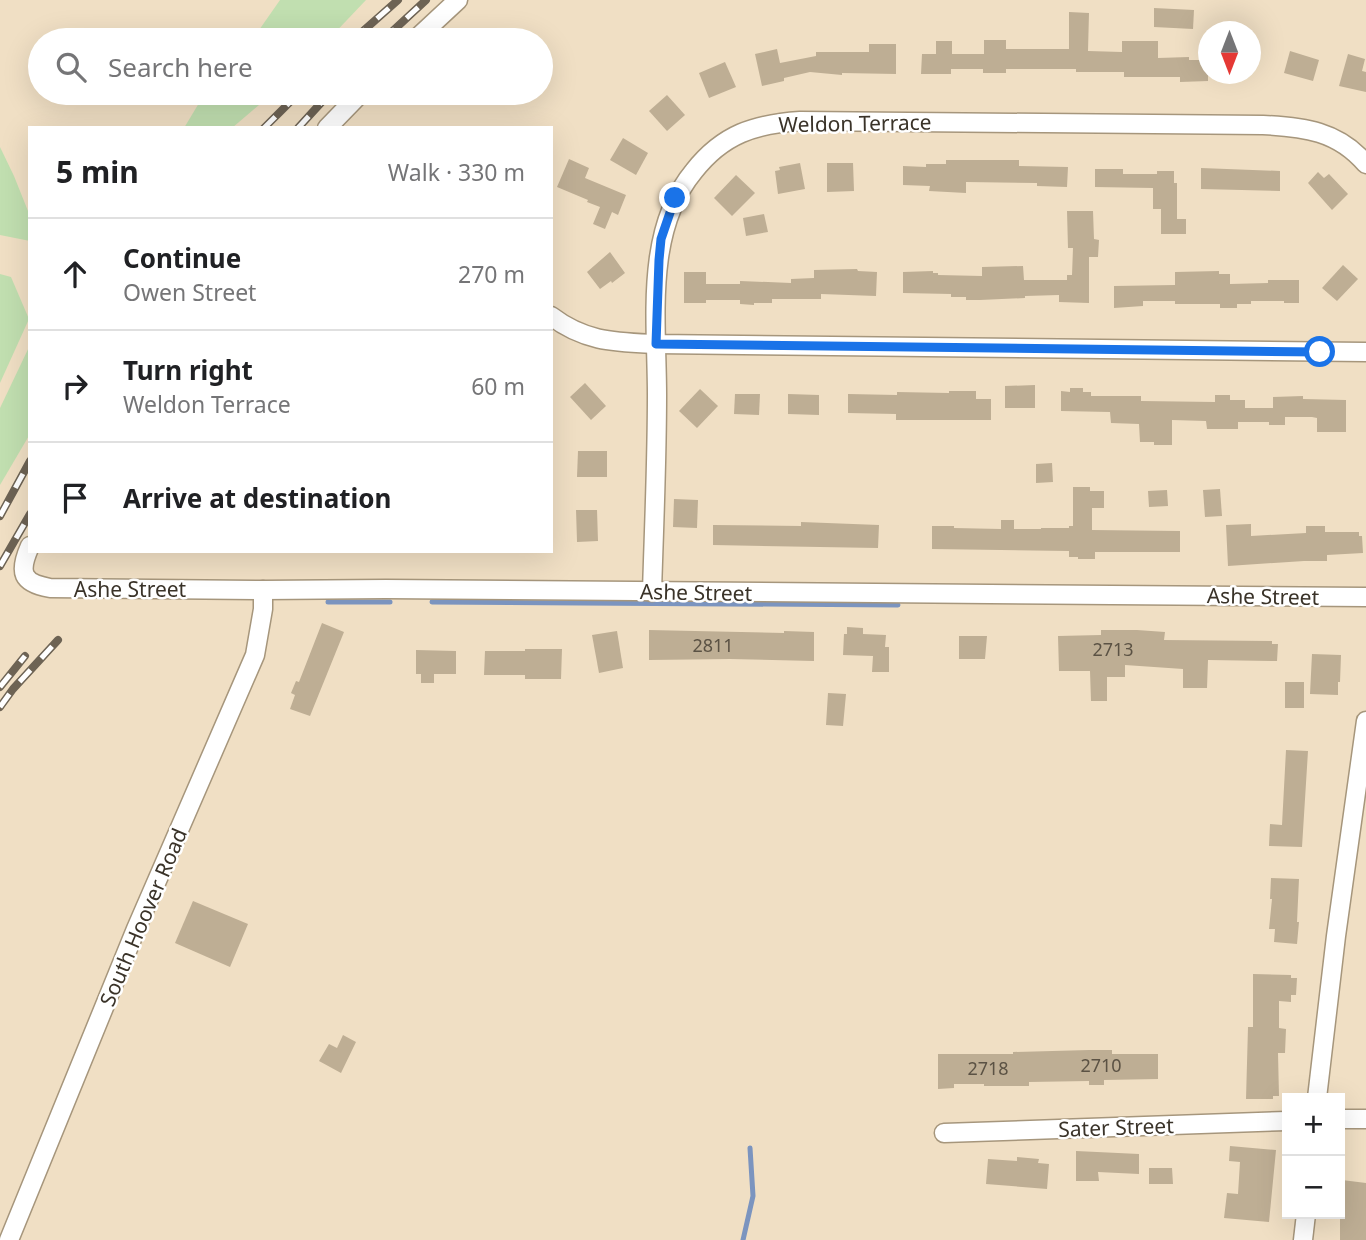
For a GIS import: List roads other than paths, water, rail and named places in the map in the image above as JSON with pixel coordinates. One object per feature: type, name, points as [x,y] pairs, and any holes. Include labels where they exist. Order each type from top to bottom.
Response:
[{"type":"street","points":[[428,28],[458,0]]},
{"type":"street","points":[[329,126],[349,105]]},
{"type":"street","name":"Weldon Terrace","points":[[652,592],[656,344],[661,239],[675,198],[688,178],[714,149],[729,138],[749,129],[774,123],[800,121],[1263,125],[1307,129],[1325,134],[1356,152],[1366,164]]},
{"type":"street","points":[[553,317],[568,328],[593,337],[618,342],[656,344],[1366,352]]},
{"type":"street","name":"Ashe Street","points":[[28,551],[23,571],[28,582],[50,588],[1366,597]]},
{"type":"street","name":"South Hoover Road","points":[[9,1240],[136,929],[254,655],[263,609],[263,590]]},
{"type":"street","points":[[1318,1093],[1366,721]]},
{"type":"street","points":[[1345,1119],[1366,1119]]},
{"type":"street","name":"Sater Street","points":[[944,1133],[1282,1121]]},
{"type":"street","points":[[1303,1240],[1305,1219]]},
{"type":"waterway","points":[[328,602],[390,602]]},
{"type":"waterway","points":[[432,602],[898,605]]},
{"type":"waterway","points":[[743,1240],[753,1196],[750,1148]]},
{"type":"railway","points":[[366,28],[398,0]]},
{"type":"railway","points":[[396,28],[426,0]]},
{"type":"railway","points":[[266,126],[287,105]]},
{"type":"railway","points":[[300,126],[319,105]]},
{"type":"railway","points":[[0,516],[28,465]]},
{"type":"railway","points":[[0,566],[28,517]]},
{"type":"railway","points":[[0,707],[58,640]]},
{"type":"railway","points":[[0,687],[25,656]]}]
